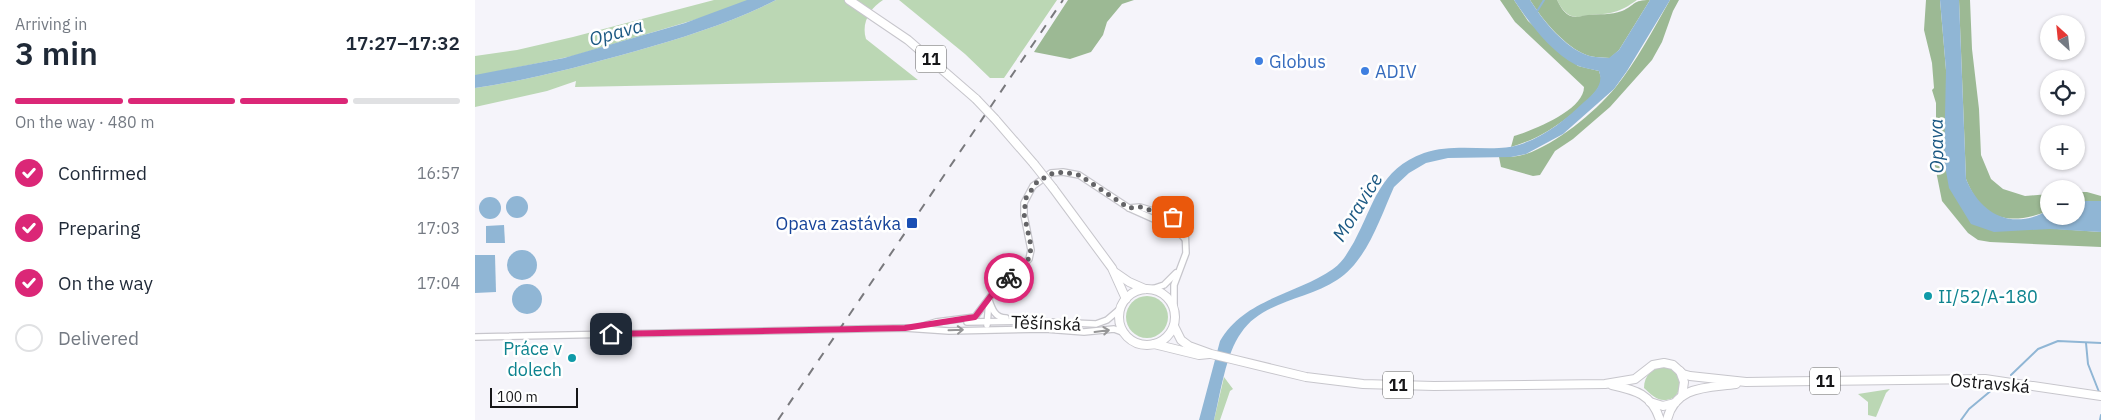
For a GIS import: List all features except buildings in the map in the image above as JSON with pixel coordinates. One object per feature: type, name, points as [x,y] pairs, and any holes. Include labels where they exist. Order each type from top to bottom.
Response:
[{"type":"main road","name":"11","points":[[849,0],[885,22],[927,55],[976,99],[1034,164],[1112,268],[1122,278],[1149,289]]},
{"type":"main road","name":"11","points":[[1112,268],[1126,299]]},
{"type":"main road","points":[[1126,299],[1136,291],[1149,289],[1165,295],[1174,307],[1174,326],[1166,338],[1153,344]]},
{"type":"main road","name":"Těšínská","points":[[1121,308],[1126,299]]},
{"type":"main road","points":[[1121,308],[1120,322],[1125,333]]},
{"type":"main road","name":"11","points":[[1174,326],[1181,340],[1189,346],[1211,354],[1306,377],[1363,384],[1434,386],[1605,384],[1631,380],[1653,365],[1664,362],[1694,377],[1746,382]]},
{"type":"main road","name":"Těšínská","points":[[1125,333],[1139,343],[1153,344]]},
{"type":"main road","name":"11","points":[[1153,344],[1199,355],[1211,354]]},
{"type":"main road","points":[[1667,420],[1671,409],[1679,400],[1684,382],[1680,371]]},
{"type":"main road","points":[[1645,372],[1640,384],[1640,390],[1660,420]]},
{"type":"main road","name":"Ostravská","points":[[1746,382],[1985,379],[2101,396]]},
{"type":"main road","name":"11","points":[[1605,384],[1635,390],[1663,406],[1679,400],[1694,389],[1746,382]]},
{"type":"street","points":[[923,326],[936,322],[971,318],[979,313],[996,289],[1029,259],[1031,246],[1023,209],[1029,191],[1040,179],[1057,172],[1079,175],[1129,208],[1176,229],[1185,239],[1186,253],[1173,290],[1174,307]]},
{"type":"street","points":[[1149,289],[1164,285],[1179,270]]},
{"type":"street","points":[[987,329],[989,300]]},
{"type":"street","points":[[989,300],[994,313],[1002,318],[1065,319],[1073,323]]},
{"type":"street","name":"Těšínská","points":[[905,328],[987,322],[1101,322],[1111,318],[1121,308]]},
{"type":"street","name":"Těšínská","points":[[475,337],[905,328],[949,331],[1045,329],[1084,332],[1114,330],[1125,333]]},
{"type":"green space","points":[[714,0],[750,0],[704,17],[573,56],[475,76],[475,56],[517,50],[573,37]]},
{"type":"green space","points":[[776,0],[883,0],[874,7],[868,16],[865,27],[866,39],[918,80],[575,87],[576,81],[547,91],[475,107],[475,88],[536,77],[636,51],[725,23]]},
{"type":"green space","points":[[899,0],[1057,0],[1004,78],[990,78],[965,54]]},
{"type":"green space","points":[[1068,0],[1134,0],[1122,4],[1107,22],[1103,35],[1091,52],[1070,59],[1034,52]]},
{"type":"green space","points":[[1500,0],[1514,0],[1528,21],[1578,66],[1599,71],[1601,79],[1591,97],[1563,121],[1537,137],[1511,147],[1514,136],[1557,118],[1576,104],[1582,95],[1584,87],[1515,22]]},
{"type":"green space","points":[[1530,0],[1557,0],[1567,14],[1576,17],[1618,12],[1637,2],[1650,0],[1619,50],[1610,58],[1589,56],[1575,49],[1553,30]]},
{"type":"green space","points":[[1557,0],[1637,0],[1625,8],[1614,12],[1573,17],[1562,9]]},
{"type":"green space","points":[[1670,0],[1679,0],[1662,42],[1652,60],[1610,107],[1573,139],[1555,151],[1540,175],[1533,176],[1501,167],[1499,157],[1519,156],[1550,143],[1574,127],[1606,98],[1630,68]]},
{"type":"green space","points":[[1926,0],[1940,0],[1946,70],[1971,223],[2101,232],[2101,247],[1978,240],[1968,233],[1942,201],[1932,151],[1936,127],[1936,103],[1932,90],[1934,88],[1932,63],[1924,30]]},
{"type":"green space","points":[[1959,0],[1970,0],[1981,155],[1991,179],[2003,189],[2025,196],[2040,195],[2040,214],[2019,218],[1997,216],[1980,203],[1966,179]]},
{"type":"green space","points":[[2085,192],[2101,196],[2101,201],[2085,201]]},
{"type":"green space","points":[[1147,296],[1162,302],[1168,317],[1162,332],[1147,338],[1132,332],[1126,317],[1132,302]]},
{"type":"green space","points":[[1665,366],[1678,375],[1680,384],[1677,394],[1673,398],[1660,400],[1644,388],[1644,383],[1650,373],[1657,368]]},
{"type":"green space","points":[[1224,377],[1233,389],[1230,391],[1220,420],[1214,420]]},
{"type":"green space","points":[[1890,389],[1886,393],[1876,417],[1868,415],[1868,402],[1858,394]]},
{"type":"water","points":[[747,0],[776,0],[725,23],[636,51],[536,77],[475,88],[475,75],[564,58],[685,23]]},
{"type":"water","points":[[1514,0],[1530,0],[1553,30],[1574,49],[1589,56],[1609,58],[1619,50],[1650,0],[1670,0],[1614,89],[1563,134],[1526,154],[1511,157],[1448,158],[1426,163],[1409,173],[1394,187],[1365,250],[1347,272],[1325,287],[1273,307],[1250,322],[1241,333],[1231,352],[1214,420],[1199,420],[1220,341],[1231,327],[1243,315],[1257,306],[1319,278],[1337,266],[1354,242],[1387,178],[1397,168],[1409,160],[1433,151],[1452,148],[1511,147],[1534,139],[1556,126],[1597,88],[1600,80],[1599,71],[1576,65],[1549,45]]},
{"type":"water","points":[[1940,0],[1959,0],[1966,179],[1972,192],[1989,210],[1999,216],[2010,219],[2023,219],[2040,214],[2040,225],[2085,225],[2085,201],[2101,201],[2101,232],[2050,229],[1994,232],[1971,224],[1949,188],[1944,160],[1946,70]]},
{"type":"water","points":[[517,196],[525,199],[528,207],[525,215],[517,218],[509,215],[506,207],[509,199]]},
{"type":"water","points":[[490,197],[498,200],[501,208],[498,216],[490,219],[482,216],[479,208],[482,200]]},
{"type":"water","points":[[504,225],[505,243],[486,243],[486,226]]},
{"type":"water","points":[[522,250],[532,255],[537,265],[532,275],[522,280],[512,275],[507,265],[512,255]]},
{"type":"water","points":[[475,255],[495,255],[496,292],[475,293]]},
{"type":"water","points":[[527,284],[537,289],[542,299],[537,309],[527,314],[517,309],[512,299],[517,289]]},
{"type":"waterway","points":[[1536,13],[1544,0]]},
{"type":"waterway","points":[[2011,375],[2038,349],[2058,341],[2101,343]]},
{"type":"waterway","points":[[2086,343],[2088,364],[2099,392]]},
{"type":"waterway","points":[[1961,420],[1969,409],[1993,389]]},
{"type":"waterway","points":[[2100,420],[2101,415]]},
{"type":"railway","points":[[778,420],[1063,0]]},
{"type":"way so far","points":[[1009,278],[1027,262],[1030,255],[1031,246],[1023,209],[1026,198],[1037,182],[1051,174],[1063,172],[1079,175],[1129,208],[1140,207],[1173,217]]},
{"type":"place","name":"Globus","points":[[1259,61]]},
{"type":"place","name":"ADIV","points":[[1365,71]]},
{"type":"place","name":"Opava zastávka","points":[[912,223]]},
{"type":"place","name":"II/52/A-180","points":[[1928,296]]},
{"type":"place","name":"Práce v dolech","points":[[572,358]]},
{"type":"route","points":[[611,334],[905,328],[923,326],[936,322],[975,317],[996,289],[1009,278]]},
{"type":"water label","name":"Opava","points":[[616,32]]},
{"type":"water label","name":"Opava","points":[[1936,146]]},
{"type":"water label","name":"Moravice","points":[[1357,207]]}]
